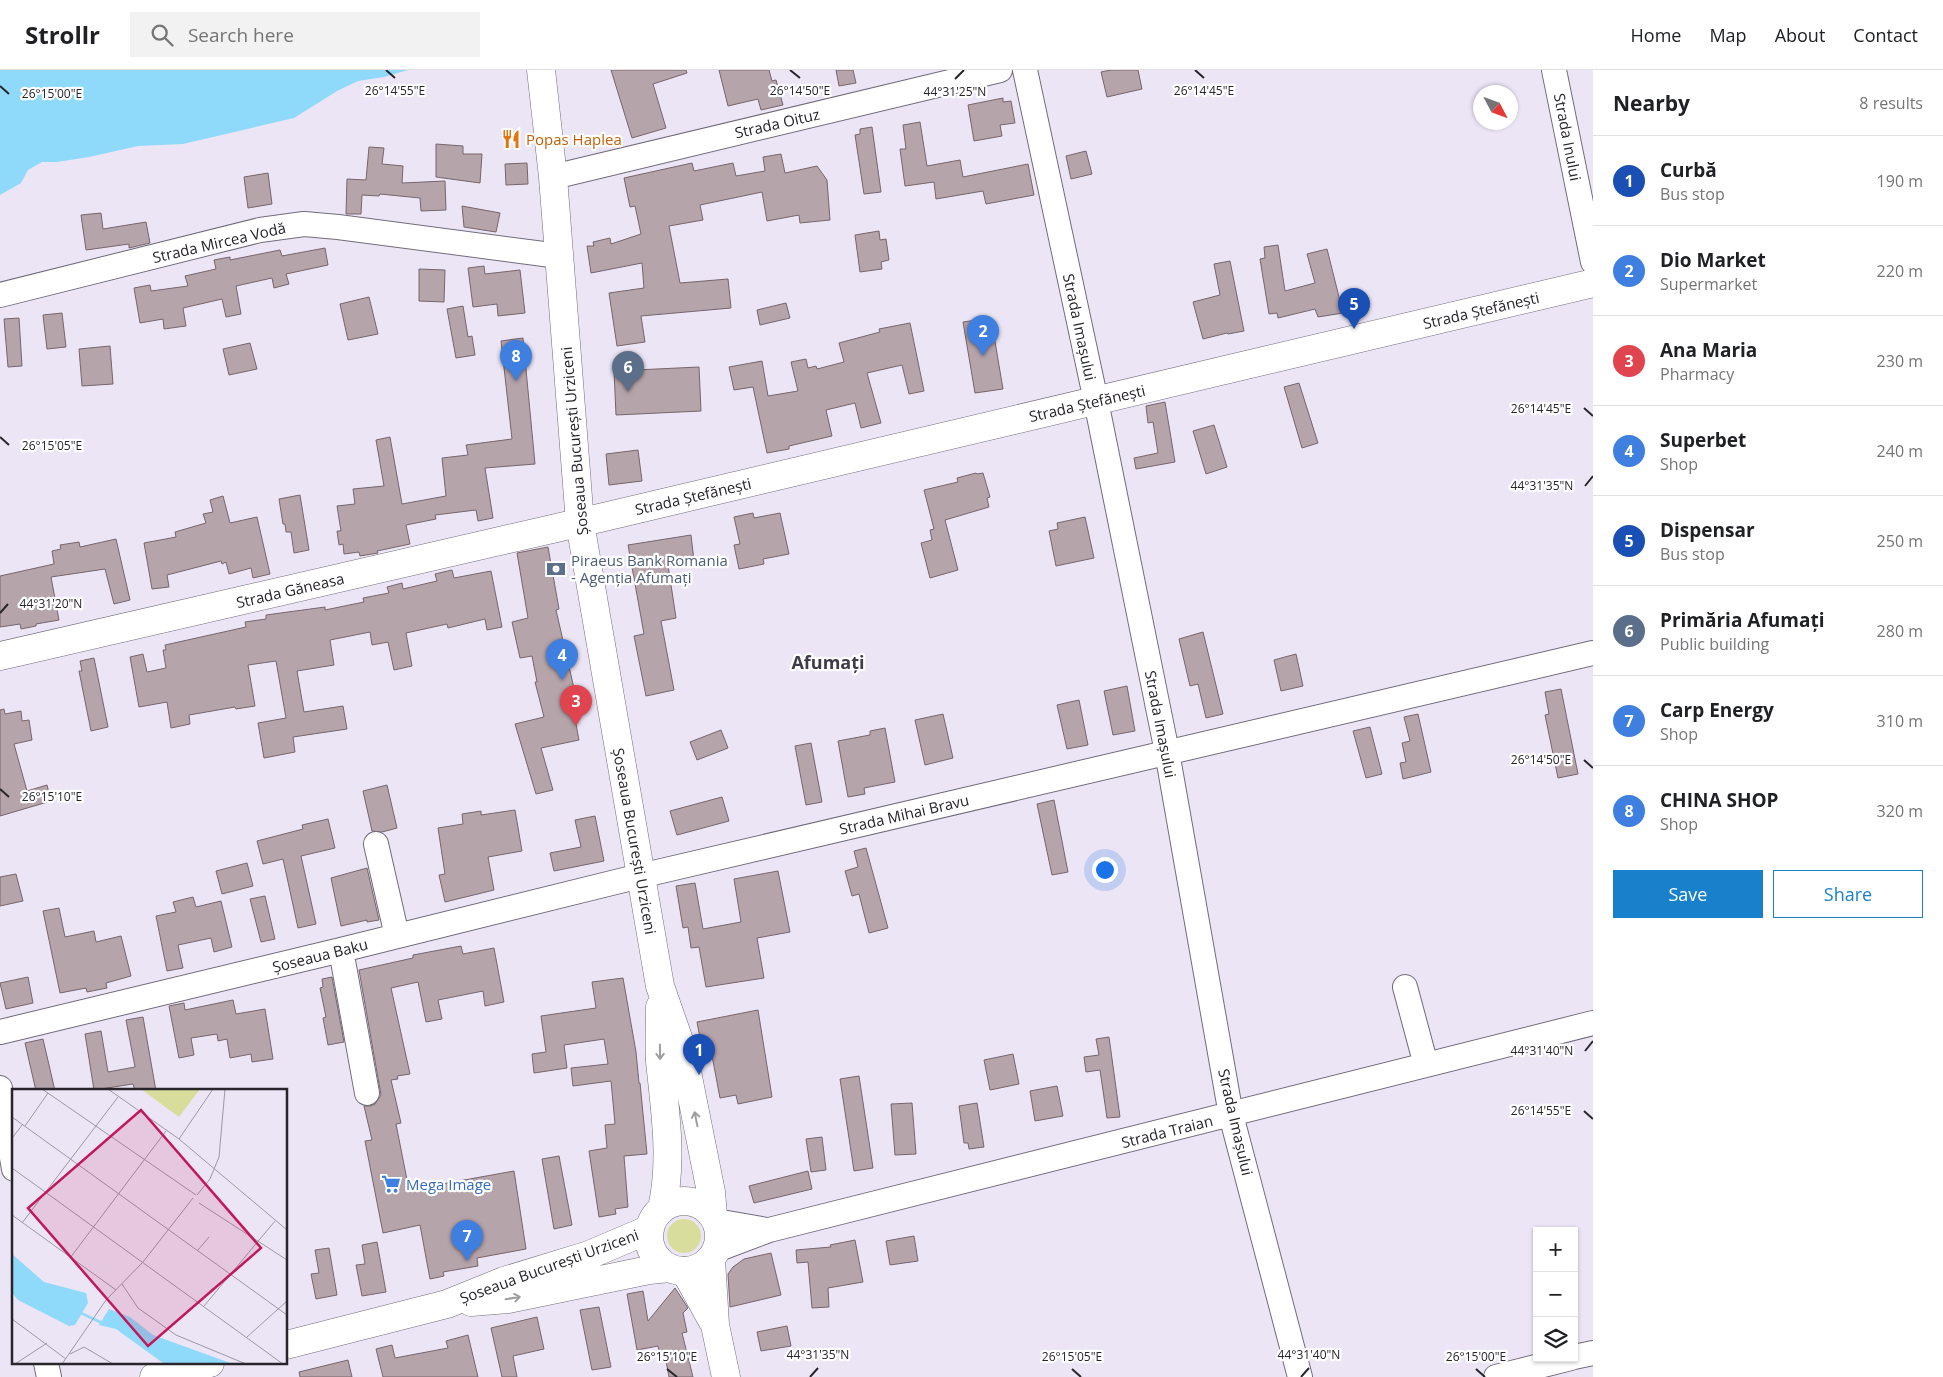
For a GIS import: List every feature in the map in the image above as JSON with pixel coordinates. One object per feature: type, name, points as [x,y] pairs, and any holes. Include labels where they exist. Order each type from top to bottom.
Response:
[{"type":"main road","name":"Șoseaua București Urziceni","points":[[447,1304],[508,1300],[704,1265],[714,1254],[719,1241],[719,1231],[682,1052],[660,986],[580,523],[553,177],[541,70]]},
{"type":"main road","name":"Strada Ștefănești","points":[[580,523],[1593,283]]},
{"type":"main road","name":"Strada Găneasa","points":[[0,656],[580,523]]},
{"type":"main road","name":"Șoseaua București Urziceni","points":[[660,986],[660,1058],[669,1148],[668,1179],[650,1244],[658,1258],[677,1269]]},
{"type":"main road","name":"Șoseaua București Urziceni","points":[[288,1344],[447,1304],[504,1280],[589,1255],[656,1219],[672,1203],[688,1201],[704,1207],[715,1218]]},
{"type":"main road","points":[[714,1254],[715,1325],[726,1377]]},
{"type":"main road","points":[[677,1269],[715,1325]]},
{"type":"main road","points":[[154,1377],[206,1364]]},
{"type":"street","name":"Strada Oituz","points":[[553,177],[1000,70]]},
{"type":"street","name":"Strada Imașului","points":[[1025,70],[1096,402],[1167,752],[1232,1115],[1300,1377]]},
{"type":"street","name":"Strada Inului","points":[[1554,70],[1593,262]]},
{"type":"street","name":"Strada Mircea Vodă","points":[[0,295],[260,230],[304,224],[559,256]]},
{"type":"street","name":"Strada Mihai Bravu","points":[[640,876],[1593,653]]},
{"type":"street","points":[[376,844],[396,936]]},
{"type":"street","name":"Șoseaua Baku","points":[[0,1032],[640,876]]},
{"type":"street","points":[[341,950],[367,1093]]},
{"type":"street","points":[[1405,987],[1426,1065]]},
{"type":"street","name":"Strada Traian","points":[[714,1254],[769,1230],[1593,1023]]},
{"type":"street","points":[[0,1088],[12,1157]]},
{"type":"street","name":"Strada Traian","points":[[715,1218],[769,1230]]},
{"type":"street","points":[[1578,1357],[1593,1353]]},
{"type":"street","points":[[1496,1377],[1556,1362]]},
{"type":"street","points":[[46,1364],[49,1377]]},
{"type":"green space","points":[[684,1219],[696,1224],[701,1236],[696,1248],[684,1253],[672,1248],[667,1236],[672,1224]]},
{"type":"water","points":[[0,70],[408,70],[384,77],[358,81],[337,91],[294,118],[183,144],[138,146],[89,157],[57,162],[42,162],[28,170],[21,183],[0,195]]},
{"type":"building","points":[[611,70],[686,70],[687,73],[653,84],[666,128],[632,138]]},
{"type":"building","points":[[719,70],[769,70],[772,81],[776,80],[783,105],[761,110],[758,99],[728,106]]},
{"type":"building","points":[[836,70],[853,70],[856,83],[839,86]]},
{"type":"building","points":[[1138,70],[1142,89],[1107,97],[1101,72]]},
{"type":"building","points":[[1003,98],[1003,102],[1011,101],[1015,123],[1000,125],[1002,136],[974,141],[968,105]]},
{"type":"building","points":[[920,122],[927,166],[960,160],[963,177],[1028,164],[1034,195],[986,204],[983,191],[936,199],[934,182],[905,186],[900,149],[906,149],[903,125]]},
{"type":"building","points":[[872,127],[881,192],[864,194],[855,135],[860,134],[860,129]]},
{"type":"building","points":[[436,144],[463,146],[463,154],[482,154],[480,183],[436,177]]},
{"type":"building","points":[[369,147],[384,148],[382,164],[403,166],[402,183],[445,181],[446,210],[421,211],[420,198],[380,194],[379,196],[362,195],[361,214],[346,214],[347,179],[366,180]]},
{"type":"building","points":[[1086,151],[1092,174],[1071,179],[1066,156]]},
{"type":"building","points":[[781,154],[785,173],[817,166],[827,180],[830,220],[800,223],[799,215],[767,221],[762,192],[700,205],[703,220],[669,226],[680,283],[728,279],[731,308],[641,316],[645,342],[617,346],[609,293],[644,288],[642,263],[591,273],[587,246],[594,246],[593,242],[610,238],[611,244],[641,234],[635,206],[630,207],[624,178],[692,163],[694,171],[733,163],[736,176],[765,171],[763,157]]},
{"type":"building","points":[[527,163],[528,184],[506,185],[505,164]]},
{"type":"building","points":[[268,173],[272,204],[248,208],[244,177]]},
{"type":"building","points":[[462,206],[500,213],[496,232],[464,227]]},
{"type":"building","points":[[101,213],[103,229],[146,222],[150,243],[129,248],[129,244],[86,250],[81,215]]},
{"type":"building","points":[[879,231],[880,240],[886,239],[889,260],[881,262],[882,269],[860,272],[855,235]]},
{"type":"building","points":[[1278,245],[1285,291],[1315,283],[1307,254],[1327,249],[1343,313],[1318,317],[1315,309],[1278,318],[1277,313],[1269,314],[1260,259],[1265,258],[1264,247]]},
{"type":"building","points":[[325,248],[328,265],[286,274],[289,284],[274,288],[272,278],[236,286],[241,314],[226,317],[222,299],[183,308],[186,326],[164,329],[163,319],[140,323],[134,288],[150,285],[151,291],[188,286],[185,276],[216,269],[214,260],[230,257],[230,260],[280,250],[282,256]]},
{"type":"building","points":[[1230,261],[1244,331],[1203,339],[1193,302],[1220,295],[1214,264]]},
{"type":"building","points":[[484,266],[485,274],[520,270],[525,313],[498,316],[497,304],[473,307],[468,268]]},
{"type":"building","points":[[419,269],[445,270],[444,302],[419,301]]},
{"type":"building","points":[[369,297],[378,334],[348,340],[340,304]]},
{"type":"building","points":[[786,303],[790,318],[760,325],[757,310]]},
{"type":"building","points":[[463,306],[468,337],[472,336],[475,355],[456,358],[447,309]]},
{"type":"building","points":[[62,313],[66,347],[47,349],[43,315]]},
{"type":"building","points":[[19,318],[22,366],[8,367],[4,319]]},
{"type":"building","points":[[991,318],[1003,389],[975,393],[963,322]]},
{"type":"building","points":[[910,323],[924,391],[909,394],[902,365],[867,373],[881,423],[861,428],[855,403],[826,410],[832,436],[789,446],[789,449],[767,453],[753,387],[734,390],[729,367],[762,361],[768,396],[798,391],[791,362],[806,359],[808,368],[816,366],[817,369],[844,362],[839,343],[880,332],[879,329]]},
{"type":"building","points":[[523,338],[535,464],[485,468],[493,518],[478,521],[476,510],[435,515],[436,519],[406,525],[410,544],[360,556],[359,552],[344,554],[343,544],[339,545],[337,531],[341,531],[337,506],[355,504],[353,489],[384,486],[376,440],[390,437],[402,504],[446,496],[442,458],[468,455],[466,445],[512,439],[501,341]]},
{"type":"building","points":[[250,343],[257,369],[229,375],[223,349]]},
{"type":"building","points":[[110,346],[113,384],[82,386],[79,349]]},
{"type":"building","points":[[699,367],[701,411],[616,415],[614,371]]},
{"type":"building","points":[[1299,383],[1318,443],[1302,448],[1284,387]]},
{"type":"building","points":[[1165,402],[1175,462],[1136,469],[1134,458],[1158,453],[1153,422],[1148,423],[1146,406]]},
{"type":"building","points":[[1214,425],[1227,467],[1206,474],[1193,431]]},
{"type":"building","points":[[638,450],[642,481],[609,485],[606,454]]},
{"type":"building","points":[[983,473],[990,497],[987,498],[989,507],[945,520],[958,570],[930,578],[921,543],[932,540],[930,530],[934,529],[924,490],[958,482],[957,478]]},
{"type":"building","points":[[300,495],[309,550],[294,553],[291,532],[286,532],[285,524],[283,524],[279,499]]},
{"type":"building","points":[[223,496],[230,523],[257,517],[270,574],[253,578],[251,568],[229,574],[226,562],[222,564],[221,561],[167,575],[169,587],[152,589],[144,543],[176,537],[175,532],[206,523],[203,514],[213,512],[210,500]]},
{"type":"building","points":[[753,513],[754,518],[780,513],[789,554],[763,559],[764,564],[739,569],[734,545],[740,544],[734,517]]},
{"type":"building","points":[[1085,517],[1094,558],[1056,566],[1049,531],[1058,529],[1057,523]]},
{"type":"building","points":[[691,535],[694,561],[668,565],[676,618],[661,621],[674,690],[646,696],[634,636],[644,634],[628,545]]},
{"type":"building","points":[[116,539],[130,600],[114,604],[105,569],[51,577],[59,620],[21,629],[20,624],[0,627],[0,576],[54,564],[52,551],[61,549],[60,545],[79,542],[80,547]]},
{"type":"building","points":[[548,547],[559,609],[556,610],[576,697],[571,698],[579,740],[541,748],[553,790],[536,794],[515,724],[544,717],[535,682],[537,682],[532,656],[520,658],[512,622],[528,618],[517,553]]},
{"type":"building","points":[[452,570],[454,578],[491,571],[502,627],[487,630],[485,619],[448,628],[447,624],[406,633],[412,666],[394,670],[388,642],[372,645],[370,632],[330,640],[334,665],[297,671],[304,712],[343,706],[347,729],[293,737],[295,752],[264,758],[258,723],[286,718],[276,661],[248,665],[255,706],[236,709],[235,707],[189,715],[190,724],[171,728],[167,702],[139,707],[130,657],[143,654],[147,672],[166,668],[163,650],[166,650],[165,645],[246,627],[245,622],[266,619],[266,615],[325,607],[325,610],[364,602],[363,598],[389,593],[387,587],[402,583],[403,589],[437,581],[435,574]]},
{"type":"building","points":[[1203,632],[1223,714],[1206,718],[1198,684],[1190,686],[1179,639]]},
{"type":"building","points":[[1296,654],[1303,686],[1281,691],[1274,660]]},
{"type":"building","points":[[94,658],[108,727],[91,731],[79,671],[82,671],[80,661]]},
{"type":"building","points":[[1127,686],[1135,731],[1113,735],[1104,691]]},
{"type":"building","points":[[1561,689],[1578,774],[1558,778],[1545,715],[1549,714],[1545,692]]},
{"type":"building","points":[[1079,700],[1088,745],[1067,749],[1057,705]]},
{"type":"building","points":[[4,709],[5,714],[21,711],[22,721],[29,720],[32,740],[14,744],[27,791],[47,785],[51,801],[0,816],[0,710]]},
{"type":"building","points":[[943,714],[953,758],[925,765],[915,720]]},
{"type":"building","points":[[1418,714],[1431,772],[1403,779],[1400,763],[1406,762],[1402,743],[1410,741],[1404,717]]},
{"type":"building","points":[[1370,727],[1382,774],[1366,778],[1353,731]]},
{"type":"building","points":[[885,728],[895,782],[864,788],[865,794],[848,797],[838,741],[870,735],[870,731]]},
{"type":"building","points":[[721,730],[728,748],[697,760],[690,742]]},
{"type":"building","points":[[811,743],[822,802],[806,805],[795,746]]},
{"type":"building","points":[[387,785],[397,828],[382,832],[372,831],[363,791]]},
{"type":"building","points":[[722,797],[729,821],[677,835],[670,811]]},
{"type":"building","points":[[1054,800],[1068,872],[1052,875],[1037,804]]},
{"type":"building","points":[[515,810],[522,851],[488,857],[494,890],[445,902],[439,875],[445,874],[438,828],[463,824],[462,814],[481,811],[481,815]]},
{"type":"building","points":[[595,816],[604,861],[554,871],[550,853],[581,847],[575,820]]},
{"type":"building","points":[[328,819],[335,848],[301,856],[316,924],[298,928],[283,859],[263,864],[257,841],[303,829],[302,825]]},
{"type":"building","points":[[866,848],[888,928],[869,933],[859,894],[852,896],[845,871],[858,867],[854,851]]},
{"type":"building","points":[[247,863],[253,886],[222,894],[216,871]]},
{"type":"building","points":[[367,868],[379,920],[367,922],[367,920],[341,926],[331,878]]},
{"type":"building","points":[[778,871],[790,932],[757,938],[764,978],[706,987],[699,947],[691,948],[688,927],[683,928],[676,886],[695,883],[703,929],[741,922],[734,879]]},
{"type":"building","points":[[16,874],[23,901],[0,906],[0,877]]},
{"type":"building","points":[[265,896],[275,939],[261,942],[250,899]]},
{"type":"building","points":[[193,897],[196,907],[221,901],[232,947],[214,952],[211,938],[178,945],[183,968],[167,971],[156,916],[176,912],[173,902]]},
{"type":"building","points":[[59,908],[65,937],[94,931],[96,942],[121,936],[131,976],[106,983],[107,988],[87,992],[86,988],[60,993],[43,911]]},
{"type":"building","points":[[461,946],[463,954],[494,948],[504,1002],[485,1006],[483,991],[438,1000],[442,1019],[426,1022],[418,982],[391,988],[410,1074],[397,1076],[398,1079],[391,1080],[401,1123],[396,1124],[409,1190],[514,1171],[526,1249],[477,1258],[478,1266],[443,1272],[444,1276],[430,1279],[420,1225],[383,1233],[365,1141],[372,1140],[364,1106],[375,1104],[381,1095],[359,970],[413,958],[413,955]]},
{"type":"building","points":[[28,977],[33,1003],[6,1009],[0,983]]},
{"type":"building","points":[[332,977],[344,1042],[328,1045],[323,1018],[326,1017],[320,988],[323,987],[322,979]]},
{"type":"building","points":[[623,978],[636,1052],[647,1154],[624,1156],[628,1207],[615,1209],[616,1214],[599,1217],[589,1151],[607,1148],[605,1125],[615,1124],[611,1081],[573,1086],[571,1068],[608,1064],[604,1039],[564,1045],[567,1068],[534,1073],[532,1054],[546,1052],[541,1016],[596,1008],[592,982]]},
{"type":"building","points":[[233,1000],[236,1014],[265,1009],[273,1059],[252,1062],[251,1054],[230,1058],[227,1039],[218,1041],[217,1034],[191,1038],[194,1055],[179,1058],[169,1006],[184,1003],[185,1010]]},
{"type":"building","points":[[758,1010],[772,1097],[738,1104],[736,1095],[720,1098],[710,1045],[708,1042],[701,1043],[697,1022]]},
{"type":"building","points":[[143,1017],[156,1089],[134,1089],[133,1084],[94,1089],[85,1034],[101,1031],[108,1072],[135,1067],[126,1020]]},
{"type":"building","points":[[1109,1037],[1120,1117],[1107,1118],[1100,1070],[1086,1072],[1084,1057],[1099,1055],[1096,1039]]},
{"type":"building","points":[[43,1039],[55,1089],[36,1089],[25,1043]]},
{"type":"building","points":[[1013,1054],[1019,1084],[990,1090],[984,1060]]},
{"type":"building","points":[[859,1076],[873,1168],[854,1171],[840,1079]]},
{"type":"building","points":[[1057,1086],[1063,1116],[1035,1121],[1030,1091]]},
{"type":"building","points":[[912,1103],[916,1154],[895,1155],[891,1104]]},
{"type":"building","points":[[977,1103],[984,1147],[969,1149],[968,1143],[964,1143],[959,1106]]},
{"type":"building","points":[[822,1137],[826,1170],[811,1172],[806,1139]]},
{"type":"building","points":[[559,1156],[572,1225],[554,1229],[542,1159]]},
{"type":"building","points":[[808,1171],[812,1189],[754,1203],[749,1186]]},
{"type":"building","points":[[914,1236],[918,1261],[890,1265],[886,1241]]},
{"type":"building","points":[[855,1240],[863,1282],[828,1288],[829,1307],[812,1308],[808,1262],[797,1263],[796,1250],[831,1247],[830,1245]]},
{"type":"building","points":[[377,1242],[386,1292],[362,1296],[356,1265],[365,1264],[362,1245]]},
{"type":"building","points":[[329,1248],[337,1295],[316,1299],[311,1274],[319,1273],[315,1250]]},
{"type":"building","points":[[771,1253],[781,1295],[730,1307],[728,1274],[733,1267],[744,1259]]},
{"type":"building","points":[[675,1288],[688,1308],[683,1313],[687,1332],[682,1333],[693,1377],[669,1377],[666,1361],[662,1362],[658,1346],[637,1350],[627,1294],[643,1291],[648,1321]]},
{"type":"building","points":[[599,1307],[611,1367],[592,1370],[580,1310]]},
{"type":"building","points":[[537,1317],[544,1349],[513,1356],[517,1377],[502,1377],[491,1328]]},
{"type":"building","points":[[787,1326],[791,1346],[761,1351],[757,1332]]},
{"type":"building","points":[[468,1335],[478,1377],[383,1377],[376,1349],[392,1345],[395,1358],[448,1348],[446,1341]]},
{"type":"building","points":[[348,1360],[352,1377],[300,1377],[299,1372]]},
{"type":"place","name":"Popas Haplea","points":[[511,139]]},
{"type":"place","name":"Dispensar","points":[[1354,329]]},
{"type":"place","name":"Dio Market","points":[[983,356]]},
{"type":"place","name":"CHINA SHOP","points":[[516,381]]},
{"type":"place","name":"Primăria Afumați","points":[[628,392]]},
{"type":"place","name":"Piraeus Bank Romania - Agenția Afumați","points":[[556,569]]},
{"type":"place","name":"Superbet","points":[[562,680]]},
{"type":"place","name":"Ana Maria","points":[[576,726]]},
{"type":"place","name":"Curbă","points":[[699,1075]]},
{"type":"place","name":"Mega Image","points":[[391,1184]]},
{"type":"place","name":"Carp Energy","points":[[467,1261]]},
{"type":"district","name":"Afumați","points":[[828,662]]}]
